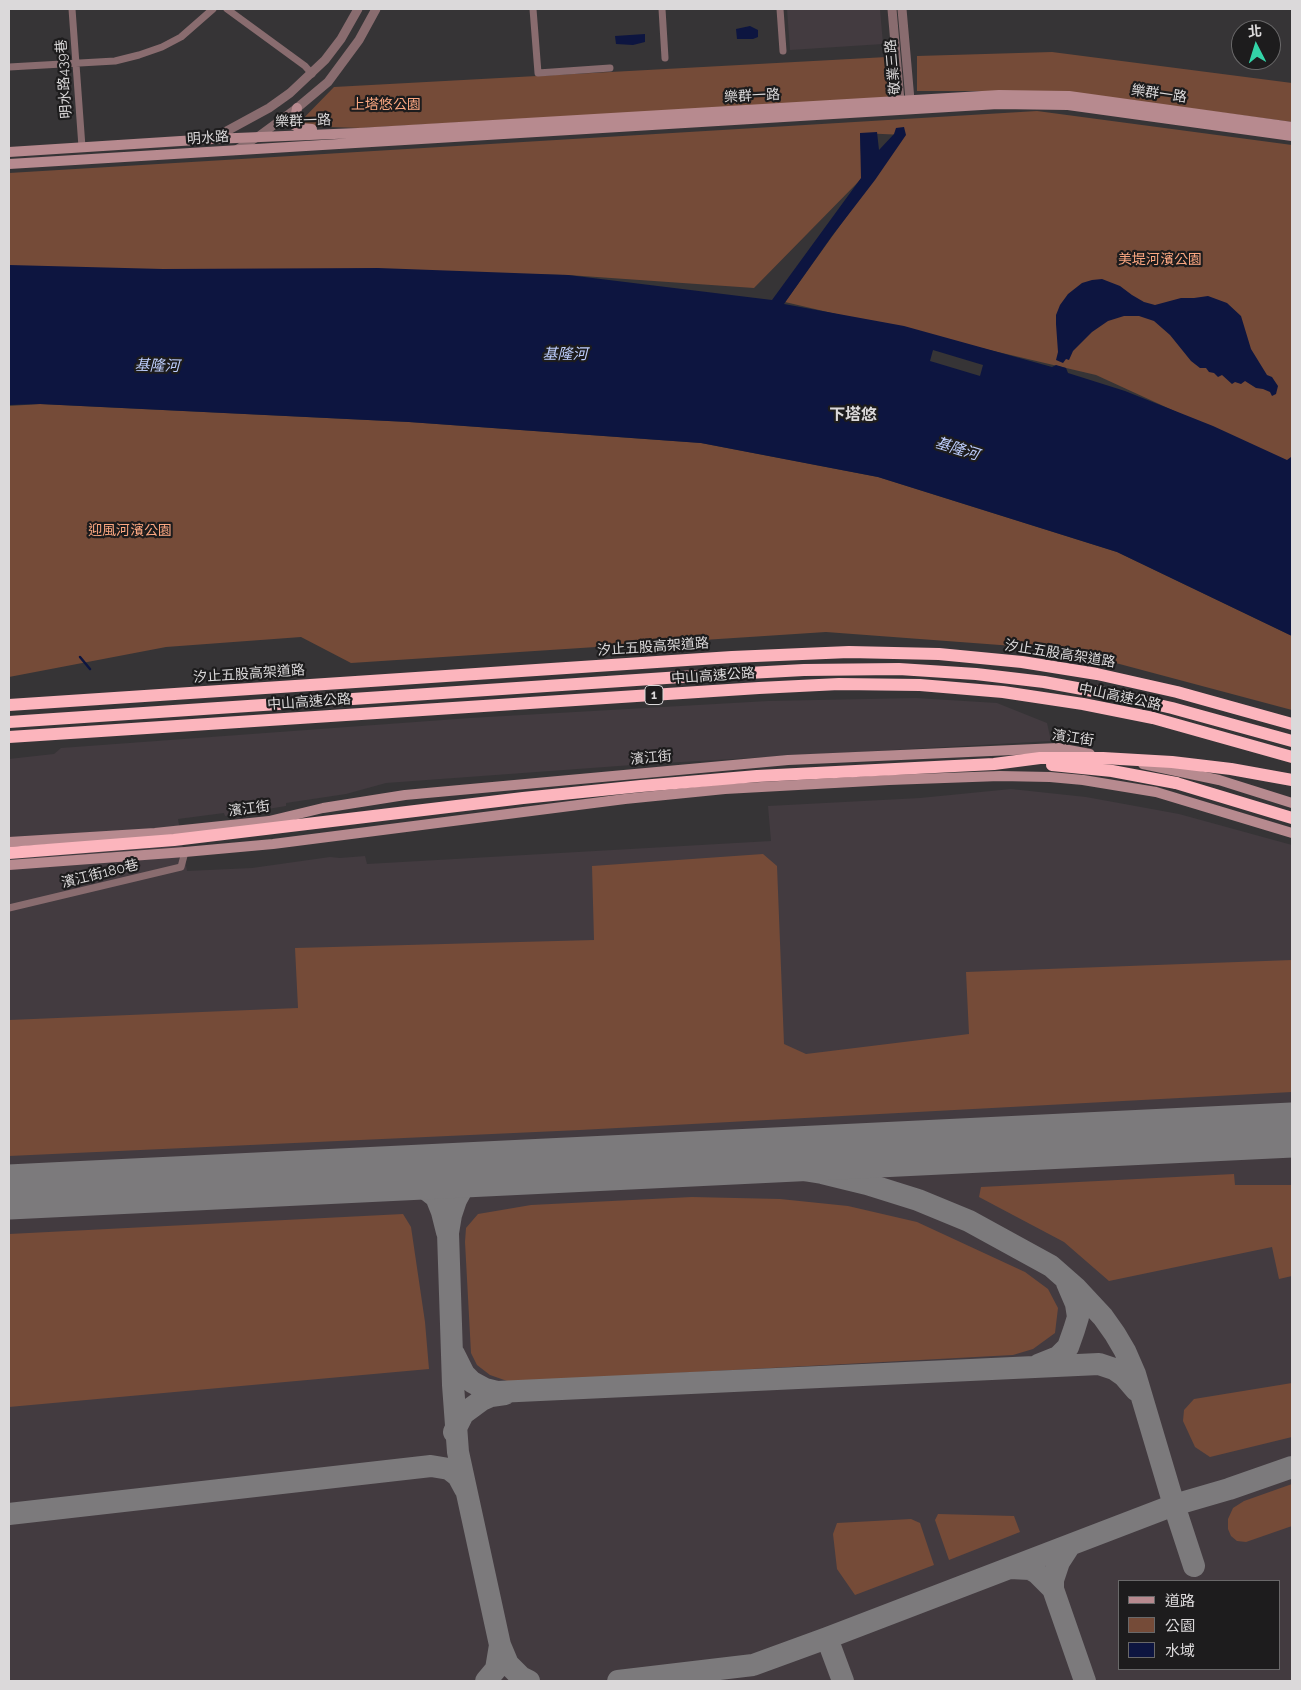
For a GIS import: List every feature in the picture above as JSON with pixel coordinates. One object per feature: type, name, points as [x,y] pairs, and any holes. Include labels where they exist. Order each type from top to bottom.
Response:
[{"type":"highway","name":"汐止五股高架道路","points":[[9,705],[732,657],[849,652],[939,654],[1022,662],[1097,674],[1177,692],[1292,724]]},
{"type":"highway","name":"中山高速公路","points":[[9,722],[729,674],[804,670],[899,669],[976,674],[1044,682],[1115,695],[1172,708],[1292,741]]},
{"type":"highway","name":"中山高速公路","points":[[9,737],[759,688],[839,684],[920,685],[1003,692],[1083,704],[1153,718],[1292,757]]},
{"type":"highway","points":[[994,764],[1040,758],[1103,758],[1180,763],[1231,769],[1292,780]]},
{"type":"highway","points":[[9,853],[174,840],[523,798],[641,786],[757,776],[994,764],[1052,765],[1112,771],[1176,783],[1292,818]]},
{"type":"main road","name":"樂群一路","points":[[236,150],[905,104],[999,95],[1069,96],[1292,127]]},
{"type":"main road","name":"樂群一路","points":[[212,139],[905,104],[1068,105],[1292,136]]},
{"type":"main road","points":[[297,108],[294,122],[296,127],[358,133]]},
{"type":"main road","name":"明水路","points":[[9,152],[212,139]]},
{"type":"main road","name":"明水路","points":[[9,164],[236,150]]},
{"type":"main road","name":"濱江街","points":[[9,842],[155,833],[269,821],[355,802],[405,795],[788,760],[1058,748],[1218,780],[1292,803]]},
{"type":"main road","points":[[1156,792],[1160,768]]},
{"type":"main road","points":[[9,865],[185,852],[358,834],[625,798],[725,789],[1000,776],[1050,777],[1108,783],[1156,792],[1292,833]]},
{"type":"main road","points":[[355,802],[358,834]]},
{"type":"street","name":"明水路439巷","points":[[72,9],[82,147]]},
{"type":"street","points":[[9,67],[114,61],[139,55],[162,47],[181,36],[213,9]]},
{"type":"street","points":[[227,9],[305,66],[312,74]]},
{"type":"street","name":"明水路","points":[[212,139],[269,108],[312,74],[341,39],[358,9]]},
{"type":"street","name":"明水路","points":[[236,150],[259,136],[297,108],[328,82],[359,40],[376,9]]},
{"type":"street","points":[[533,9],[538,73],[610,68]]},
{"type":"street","points":[[662,9],[664,58]]},
{"type":"street","points":[[780,9],[783,51]]},
{"type":"street","name":"敬業三路","points":[[892,9],[905,104]]},
{"type":"street","name":"敬業三路","points":[[902,9],[905,104]]},
{"type":"street","name":"濱江街180巷","points":[[9,908],[181,867],[185,852]]},
{"type":"shaded area","points":[[787,9],[880,9],[883,44],[790,50]]},
{"type":"shaded area","points":[[916,698],[997,703],[1047,723],[1051,741],[646,764],[386,783],[346,794],[286,803],[286,806],[225,816],[224,813],[178,819],[187,871],[252,868],[330,857],[365,856],[367,864],[771,841],[768,806],[920,798],[1011,789],[1086,797],[1179,814],[1292,845],[1292,1681],[9,1681],[9,759],[54,754],[61,748],[470,718],[768,701]]},
{"type":"green space","points":[[1052,52],[1292,83],[1292,122],[1058,91],[917,91],[917,56]]},
{"type":"green space","name":"上塔悠公園","points":[[887,57],[891,94],[886,99],[360,128],[296,126],[334,87]]},
{"type":"green space","name":"美堤河濱公園","points":[[1037,111],[1292,145],[1292,465],[1096,375],[785,302],[905,135],[860,133],[862,178],[754,288],[568,275],[9,268],[9,173]]},
{"type":"green space","name":"迎風河濱公園","points":[[40,404],[409,422],[701,443],[878,477],[1117,552],[1292,636],[1292,710],[1067,650],[826,632],[351,663],[301,637],[166,647],[9,677],[9,406]]},
{"type":"green space","points":[[763,854],[777,866],[784,1044],[806,1054],[969,1034],[966,972],[1292,960],[1292,1092],[580,1130],[9,1156],[9,1020],[298,1008],[295,948],[594,940],[592,866]]},
{"type":"green space","points":[[1234,1174],[1235,1185],[1292,1185],[1292,1276],[1279,1279],[1272,1247],[1109,1281],[1064,1242],[979,1197],[981,1187]]},
{"type":"green space","points":[[692,1197],[780,1199],[848,1206],[917,1222],[1025,1272],[1048,1289],[1058,1308],[1055,1333],[1033,1349],[1013,1355],[510,1382],[490,1375],[477,1365],[471,1353],[465,1242],[466,1228],[478,1214],[531,1205]]},
{"type":"green space","points":[[403,1214],[411,1227],[425,1322],[429,1369],[9,1407],[9,1234]]},
{"type":"green space","points":[[1292,1383],[1292,1437],[1210,1457],[1195,1447],[1183,1421],[1184,1410],[1194,1399]]},
{"type":"green space","points":[[1292,1484],[1292,1526],[1246,1542],[1237,1541],[1231,1536],[1228,1529],[1228,1519],[1233,1508],[1244,1501]]},
{"type":"green space","points":[[938,1514],[1014,1516],[1020,1532],[949,1560],[935,1520]]},
{"type":"green space","points":[[911,1519],[920,1523],[934,1565],[855,1595],[837,1569],[833,1534],[837,1523]]},
{"type":"water","points":[[750,26],[758,30],[758,37],[753,39],[737,39],[736,29]]},
{"type":"water","points":[[645,34],[645,42],[633,45],[616,44],[615,36]]},
{"type":"water","name":"基隆河","points":[[904,127],[906,135],[784,304],[904,326],[1052,367],[1056,365],[1066,368],[1068,373],[1125,391],[1213,426],[1287,460],[1291,457],[1292,636],[1117,552],[878,477],[701,443],[409,422],[40,404],[9,405],[9,265],[163,269],[378,268],[568,275],[772,300],[861,178],[860,133],[877,132],[879,150],[894,134],[896,128]]},
{"type":"water","points":[[1102,279],[1120,286],[1144,302],[1155,305],[1181,298],[1208,296],[1227,303],[1241,316],[1251,349],[1267,375],[1272,377],[1278,386],[1276,394],[1272,396],[1270,392],[1256,388],[1245,381],[1241,384],[1235,382],[1232,384],[1222,375],[1218,377],[1206,368],[1200,368],[1191,361],[1170,335],[1154,321],[1139,316],[1124,316],[1108,321],[1092,332],[1073,351],[1069,360],[1066,359],[1063,363],[1056,360],[1058,352],[1056,315],[1060,305],[1068,294],[1082,283]]},
{"type":"pier","points":[[933,350],[983,365],[980,376],[930,361]]},
{"type":"waterway","points":[[80,657],[90,669]]},
{"type":"taxiway","points":[[1238,1132],[1292,1137]]},
{"type":"taxiway","points":[[529,1681],[521,1677],[508,1664],[500,1645],[458,1452],[453,1385],[448,1233],[456,1200],[463,1187],[472,1179],[688,1158],[778,1166],[822,1173],[867,1184],[918,1200],[969,1221],[1051,1266],[1076,1288],[1103,1317],[1115,1334],[1135,1374],[1194,1566]]},
{"type":"taxiway","points":[[9,1204],[116,1187],[407,1179],[422,1186],[436,1197],[447,1232]]},
{"type":"taxiway","points":[[1038,1365],[1058,1357],[1068,1347],[1078,1317],[1076,1304],[1067,1283]]},
{"type":"taxiway","points":[[454,1354],[464,1374],[472,1382],[485,1389],[497,1392],[1099,1364],[1114,1369],[1124,1376],[1136,1390]]},
{"type":"taxiway","points":[[454,1432],[463,1414],[482,1400],[491,1396],[505,1394]]},
{"type":"taxiway","points":[[9,1514],[431,1466],[449,1469],[458,1476],[465,1489]]},
{"type":"taxiway","points":[[618,1681],[753,1665],[1174,1505],[1229,1489],[1292,1467]]},
{"type":"taxiway","points":[[1010,1568],[1030,1569],[1037,1573],[1053,1589],[1053,1580],[1059,1562],[1070,1545]]},
{"type":"taxiway","points":[[1053,1589],[1085,1681]]},
{"type":"taxiway","points":[[827,1638],[843,1681]]},
{"type":"taxiway","points":[[486,1681],[496,1669],[500,1645]]},
{"type":"runway","points":[[9,1192],[1292,1130]]},
{"type":"district","name":"下塔悠","points":[[853,415]]}]
